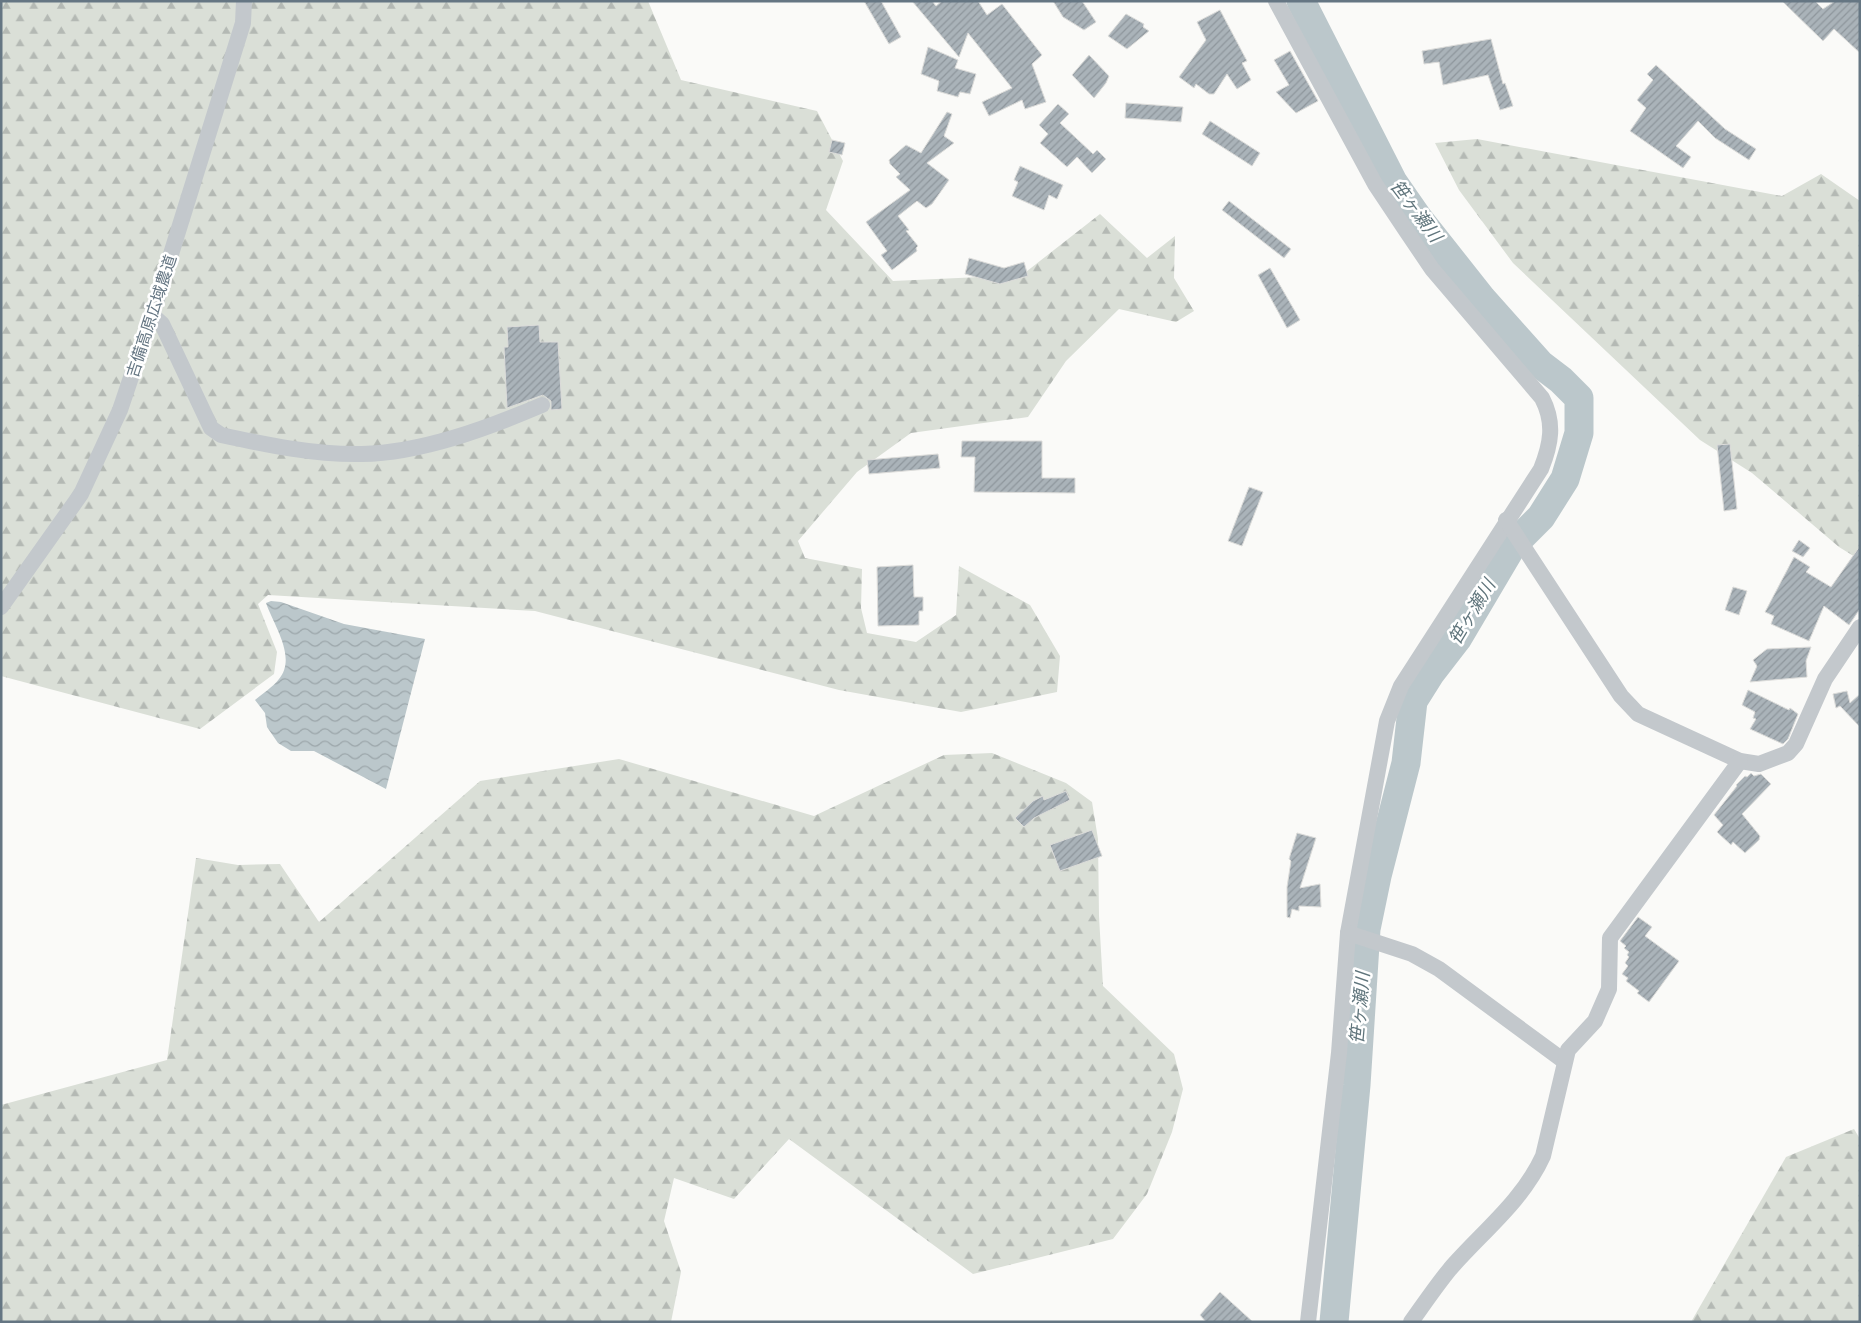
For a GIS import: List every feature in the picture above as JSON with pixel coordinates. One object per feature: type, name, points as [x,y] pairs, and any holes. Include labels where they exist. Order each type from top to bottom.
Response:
[{"type":"street","name":"吉備高原広域農道","points":[[1,607],[81,494],[120,410],[152,315],[243,22],[244,1]]},
{"type":"street","points":[[1276,1],[1375,184],[1432,269],[1542,398],[1548,410],[1551,433],[1547,455],[1541,469],[1509,525],[1401,686],[1390,712],[1352,935],[1308,1322]]},
{"type":"street","points":[[152,315],[162,324],[211,428],[221,435],[310,451],[362,454],[407,448],[484,430],[542,405]]},
{"type":"street","points":[[1509,525],[1622,696],[1638,714],[1740,761],[1759,764],[1788,753],[1796,744],[1824,679],[1860,627]]},
{"type":"street","points":[[1411,1322],[1450,1269],[1516,1200],[1536,1172],[1543,1156],[1568,1050],[1595,1022],[1610,989],[1610,938],[1740,761]]},
{"type":"street","points":[[1352,935],[1412,954],[1438,969],[1564,1061]]},
{"type":"green space","points":[[1,1],[648,1],[681,80],[817,111],[843,161],[826,210],[893,281],[1022,275],[1100,214],[1147,258],[1175,236],[1174,278],[1194,311],[1176,322],[1119,309],[1066,361],[1028,417],[911,433],[857,472],[798,541],[805,558],[862,569],[861,608],[867,633],[916,642],[956,615],[959,566],[1030,605],[1060,656],[1057,692],[961,712],[839,690],[535,611],[268,595],[258,604],[277,652],[274,674],[200,729],[1,676]]},
{"type":"green space","points":[[1477,139],[1782,196],[1821,174],[1860,201],[1860,560],[1839,547],[1752,473],[1700,440],[1513,263],[1459,190],[1435,143]]},
{"type":"green space","points":[[992,753],[1066,783],[1092,802],[1098,839],[1099,916],[1103,986],[1174,1054],[1183,1089],[1172,1132],[1147,1194],[1113,1239],[973,1274],[789,1139],[734,1199],[674,1178],[664,1221],[681,1272],[671,1322],[1,1322],[1,1105],[167,1060],[196,858],[238,865],[280,864],[319,922],[480,781],[619,759],[814,816],[944,755]]},
{"type":"green space","points":[[1854,1129],[1860,1139],[1860,1322],[1691,1322],[1786,1157]]},
{"type":"water","points":[[271,601],[281,602],[344,624],[425,639],[386,789],[314,751],[291,751],[278,743],[267,727],[265,713],[255,700],[279,679],[286,661],[282,641],[266,603]]},
{"type":"building","points":[[864,1],[881,1],[901,37],[889,44]]},
{"type":"building","points":[[912,1],[932,1],[936,6],[942,1],[978,1],[987,15],[1002,4],[1042,55],[1032,64],[1046,102],[1025,109],[1022,100],[989,116],[982,102],[1012,88],[968,33],[959,57]]},
{"type":"building","points":[[1053,1],[1082,1],[1096,22],[1084,30],[1063,17]]},
{"type":"building","points":[[1782,1],[1815,1],[1823,9],[1835,1],[1860,1],[1860,53],[1834,29],[1823,41]]},
{"type":"building","points":[[1220,10],[1247,61],[1242,63],[1251,80],[1237,89],[1227,74],[1214,94],[1209,94],[1196,84],[1194,88],[1179,77],[1206,40],[1197,22]]},
{"type":"building","points":[[1126,14],[1144,24],[1143,27],[1149,31],[1127,49],[1108,36]]},
{"type":"building","points":[[1491,39],[1503,84],[1505,83],[1513,106],[1500,110],[1488,75],[1443,85],[1439,62],[1424,64],[1422,51]]},
{"type":"building","points":[[928,47],[958,60],[955,68],[976,74],[970,94],[960,92],[958,97],[937,91],[939,81],[921,74]]},
{"type":"building","points":[[1290,51],[1318,101],[1296,113],[1276,92],[1289,85],[1274,60]]},
{"type":"building","points":[[1089,55],[1109,76],[1094,98],[1072,75]]},
{"type":"building","points":[[1656,65],[1725,129],[1756,149],[1749,160],[1715,138],[1698,121],[1676,146],[1691,157],[1683,168],[1630,131],[1646,108],[1637,100],[1653,80],[1647,74]]},
{"type":"building","points":[[1126,103],[1183,107],[1181,122],[1125,118]]},
{"type":"building","points":[[1058,104],[1069,114],[1060,123],[1093,154],[1097,150],[1106,159],[1092,173],[1077,157],[1067,167],[1040,143],[1048,134],[1039,125]]},
{"type":"building","points":[[947,112],[952,114],[944,136],[954,143],[927,163],[949,180],[932,204],[926,208],[917,201],[898,216],[909,230],[906,231],[918,246],[916,248],[917,251],[892,270],[881,255],[887,251],[866,222],[910,190],[896,177],[900,174],[890,164],[889,160],[906,145],[921,153]]},
{"type":"building","points":[[1210,121],[1260,153],[1252,166],[1202,134]]},
{"type":"building","points":[[832,140],[845,143],[842,155],[829,152]]},
{"type":"building","points":[[1020,166],[1063,185],[1057,199],[1049,195],[1044,210],[1012,196],[1018,182],[1014,180]]},
{"type":"building","points":[[1229,201],[1291,249],[1284,258],[1222,210]]},
{"type":"building","points":[[969,258],[1004,268],[1024,262],[1028,276],[1000,284],[965,274]]},
{"type":"building","points":[[1270,268],[1300,320],[1287,328],[1258,275]]},
{"type":"building","points":[[539,325],[540,342],[558,342],[562,409],[551,410],[551,401],[543,395],[507,408],[504,347],[508,347],[507,327]]},
{"type":"building","points":[[962,441],[1042,441],[1042,478],[1075,478],[1075,493],[974,492],[975,457],[961,457]]},
{"type":"building","points":[[1730,444],[1737,509],[1724,511],[1717,445]]},
{"type":"building","points":[[938,454],[940,468],[869,474],[867,460]]},
{"type":"building","points":[[1249,487],[1263,492],[1242,546],[1228,541]]},
{"type":"building","points":[[1799,540],[1810,548],[1803,557],[1792,551]]},
{"type":"building","points":[[1860,546],[1860,609],[1849,625],[1824,606],[1809,641],[1771,624],[1774,616],[1765,612],[1794,557],[1810,567],[1806,572],[1831,587]]},
{"type":"building","points":[[913,565],[914,597],[923,597],[923,611],[919,611],[919,625],[878,626],[877,567]]},
{"type":"building","points":[[1733,587],[1747,591],[1739,615],[1725,610]]},
{"type":"building","points":[[1811,647],[1806,661],[1807,677],[1750,682],[1757,666],[1753,660],[1767,649]]},
{"type":"building","points":[[1748,690],[1789,710],[1790,708],[1798,714],[1788,739],[1783,744],[1750,729],[1756,719],[1753,718],[1755,712],[1742,705]]},
{"type":"building","points":[[1847,691],[1850,703],[1860,694],[1860,727],[1840,706],[1836,708],[1833,694]]},
{"type":"building","points":[[1751,773],[1754,776],[1761,774],[1771,784],[1742,814],[1760,836],[1759,840],[1745,853],[1733,842],[1731,845],[1717,832],[1723,825],[1714,815],[1736,785]]},
{"type":"building","points":[[1066,791],[1070,800],[1034,818],[1024,827],[1015,818],[1033,801],[1043,796],[1044,800]]},
{"type":"building","points":[[1092,830],[1102,856],[1060,871],[1050,845]]},
{"type":"building","points":[[1297,833],[1316,838],[1300,888],[1320,884],[1321,907],[1299,906],[1299,911],[1292,909],[1290,918],[1287,917],[1287,887],[1291,861],[1289,859]]},
{"type":"building","points":[[1638,917],[1652,927],[1645,936],[1679,961],[1649,1002],[1637,993],[1639,991],[1626,981],[1628,978],[1622,974],[1628,966],[1625,963],[1629,957],[1627,955],[1629,952],[1620,941]]},
{"type":"building","points":[[1220,1292],[1253,1322],[1206,1322],[1200,1315]]},
{"type":"waterway","name":"笹ヶ瀬川","points":[[1301,1],[1393,182],[1418,218],[1482,299],[1540,364],[1561,380],[1579,398],[1579,433],[1565,479],[1541,517],[1512,546],[1457,639],[1430,674],[1413,701],[1406,763],[1377,876],[1366,929],[1356,1085],[1334,1322]]}]
